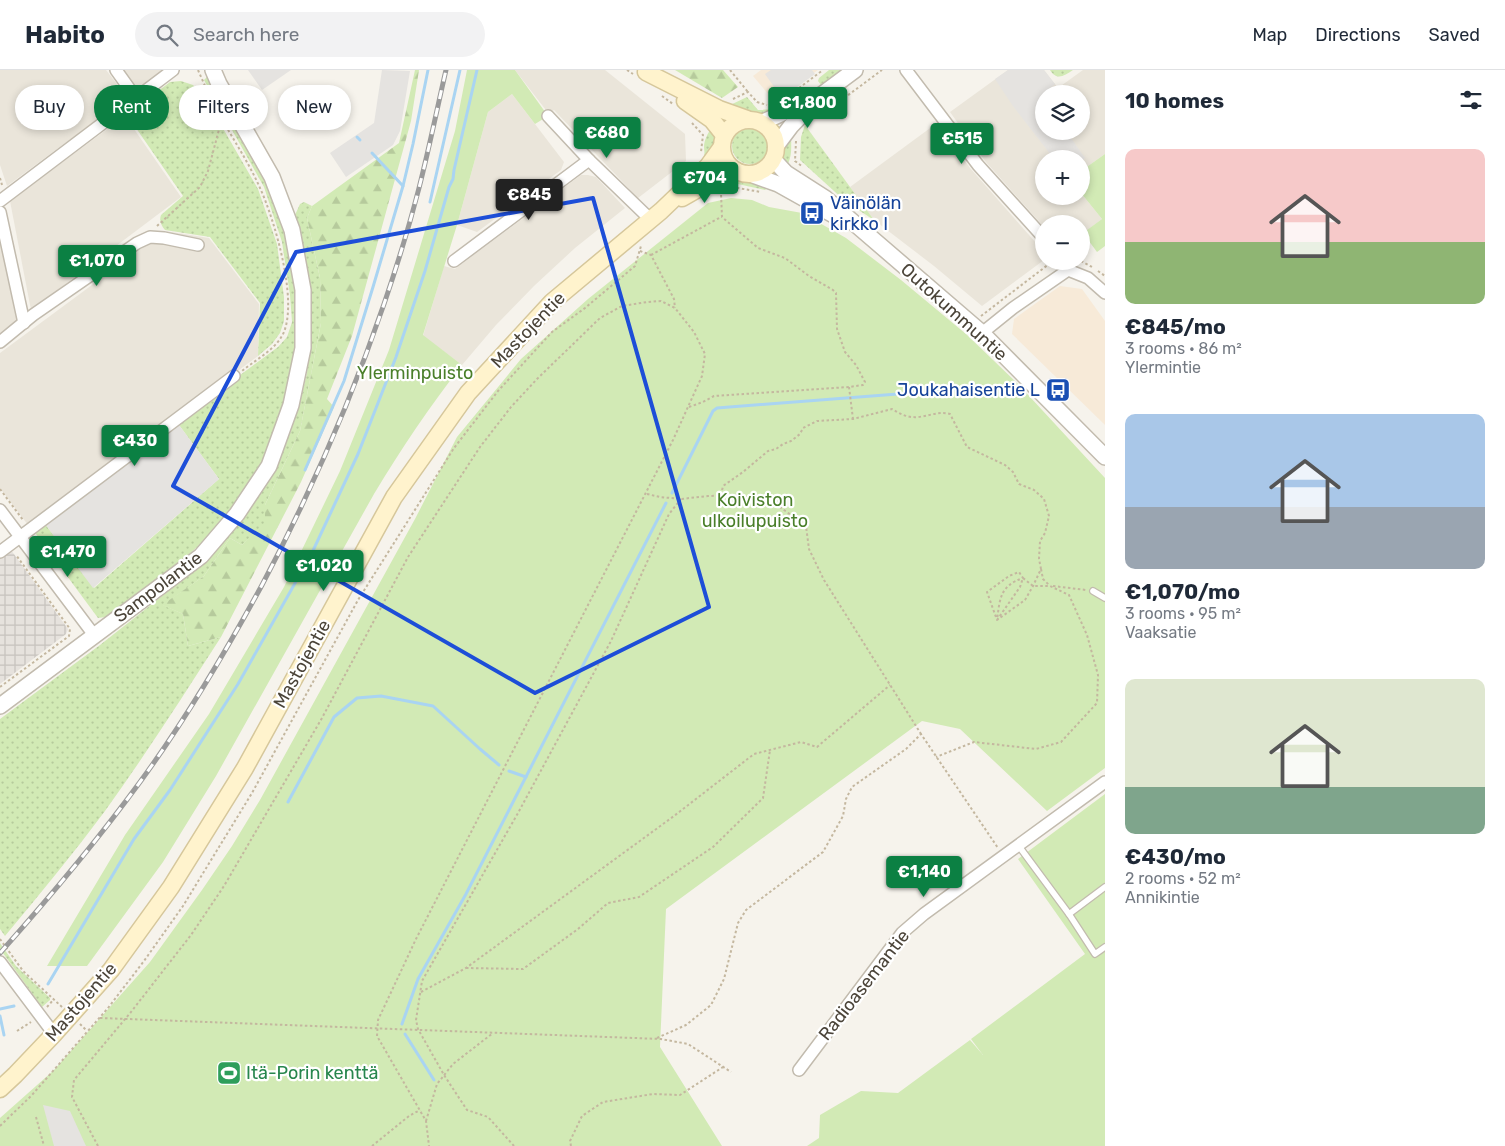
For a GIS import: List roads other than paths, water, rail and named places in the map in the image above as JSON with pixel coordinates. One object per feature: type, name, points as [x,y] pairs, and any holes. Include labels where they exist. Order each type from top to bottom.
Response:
[{"type":"main road","points":[[645,71],[719,109],[754,121],[772,132],[775,152],[764,170],[743,173],[726,162],[723,141],[712,120],[645,71]]},
{"type":"main road","points":[[723,141],[734,124],[754,121]]},
{"type":"main road","name":"Mastojentie","points":[[0,1089],[54,1034],[111,970],[171,887],[245,768],[394,497],[468,393],[552,302],[655,215],[708,166],[723,141]]},
{"type":"main road","name":"Mastojentie","points":[[655,215],[717,178],[743,173]]},
{"type":"street","points":[[116,70],[127,85]]},
{"type":"street","points":[[153,85],[173,70]]},
{"type":"street","name":"Sampolantie","points":[[0,706],[201,556],[237,514],[269,466],[291,405],[303,348],[303,290],[292,230],[272,177],[219,84],[213,70]]},
{"type":"street","points":[[775,152],[791,126],[856,70]]},
{"type":"street","points":[[906,70],[978,165],[1035,228]]},
{"type":"street","points":[[754,121],[818,103]]},
{"type":"street","points":[[548,116],[589,160],[655,215]]},
{"type":"street","points":[[0,201],[94,130]]},
{"type":"street","name":"Outokummuntie","points":[[775,152],[786,173],[825,198],[982,333],[1105,457]]},
{"type":"street","points":[[454,261],[589,160]]},
{"type":"street","name":"Outokummuntie","points":[[743,173],[778,184],[865,233]]},
{"type":"street","points":[[0,212],[24,323]]},
{"type":"street","points":[[0,342],[137,243],[150,237],[198,245]]},
{"type":"street","points":[[982,333],[1060,270]]},
{"type":"street","points":[[1073,270],[1088,278],[1105,293]]},
{"type":"street","points":[[5,548],[234,376]]},
{"type":"street","points":[[0,510],[94,635]]},
{"type":"street","name":"Radioasemantie","points":[[799,1070],[902,933],[924,914],[1105,782]]},
{"type":"street","points":[[0,962],[54,1034]]},
{"type":"lane","points":[[1093,590],[1105,598]]},
{"type":"lane","points":[[1018,845],[1069,914],[1095,954],[1105,947]]},
{"type":"lane","points":[[1069,914],[1105,886]]},
{"type":"waterway","points":[[305,470],[344,381],[373,287],[403,186],[428,70]]},
{"type":"waterway","points":[[430,202],[460,70]]},
{"type":"waterway","points":[[48,984],[134,839],[170,790],[238,684],[311,555],[358,454],[396,357],[453,179],[477,70]]},
{"type":"waterway","points":[[357,137],[360,140]]},
{"type":"waterway","points":[[372,153],[403,186]]},
{"type":"waterway","points":[[672,493],[713,411],[717,408],[1001,386]]},
{"type":"waterway","points":[[402,1024],[418,979],[466,894],[666,503]]},
{"type":"waterway","points":[[288,802],[334,717],[357,698],[381,696],[433,706],[499,765]]},
{"type":"waterway","points":[[509,771],[526,777]]},
{"type":"waterway","points":[[0,1009],[14,1006]]},
{"type":"waterway","points":[[0,1016],[4,1035]]},
{"type":"waterway","points":[[405,1034],[434,1080]]},
{"type":"railway","points":[[0,953],[90,848],[157,758],[219,661],[280,551],[344,412],[384,304],[415,203],[446,70]]},
{"type":"place","name":"Väinölän kirkko I","points":[[812,213]]},
{"type":"place","name":"Joukahaisentie L","points":[[1058,390]]},
{"type":"place","name":"Itä-Porin kenttä","points":[[229,1073]]},
{"type":"park label","name":"Ylerminpuisto","points":[[415,373]]},
{"type":"park label","name":"Koiviston ulkoilupuisto","points":[[755,510]]}]
